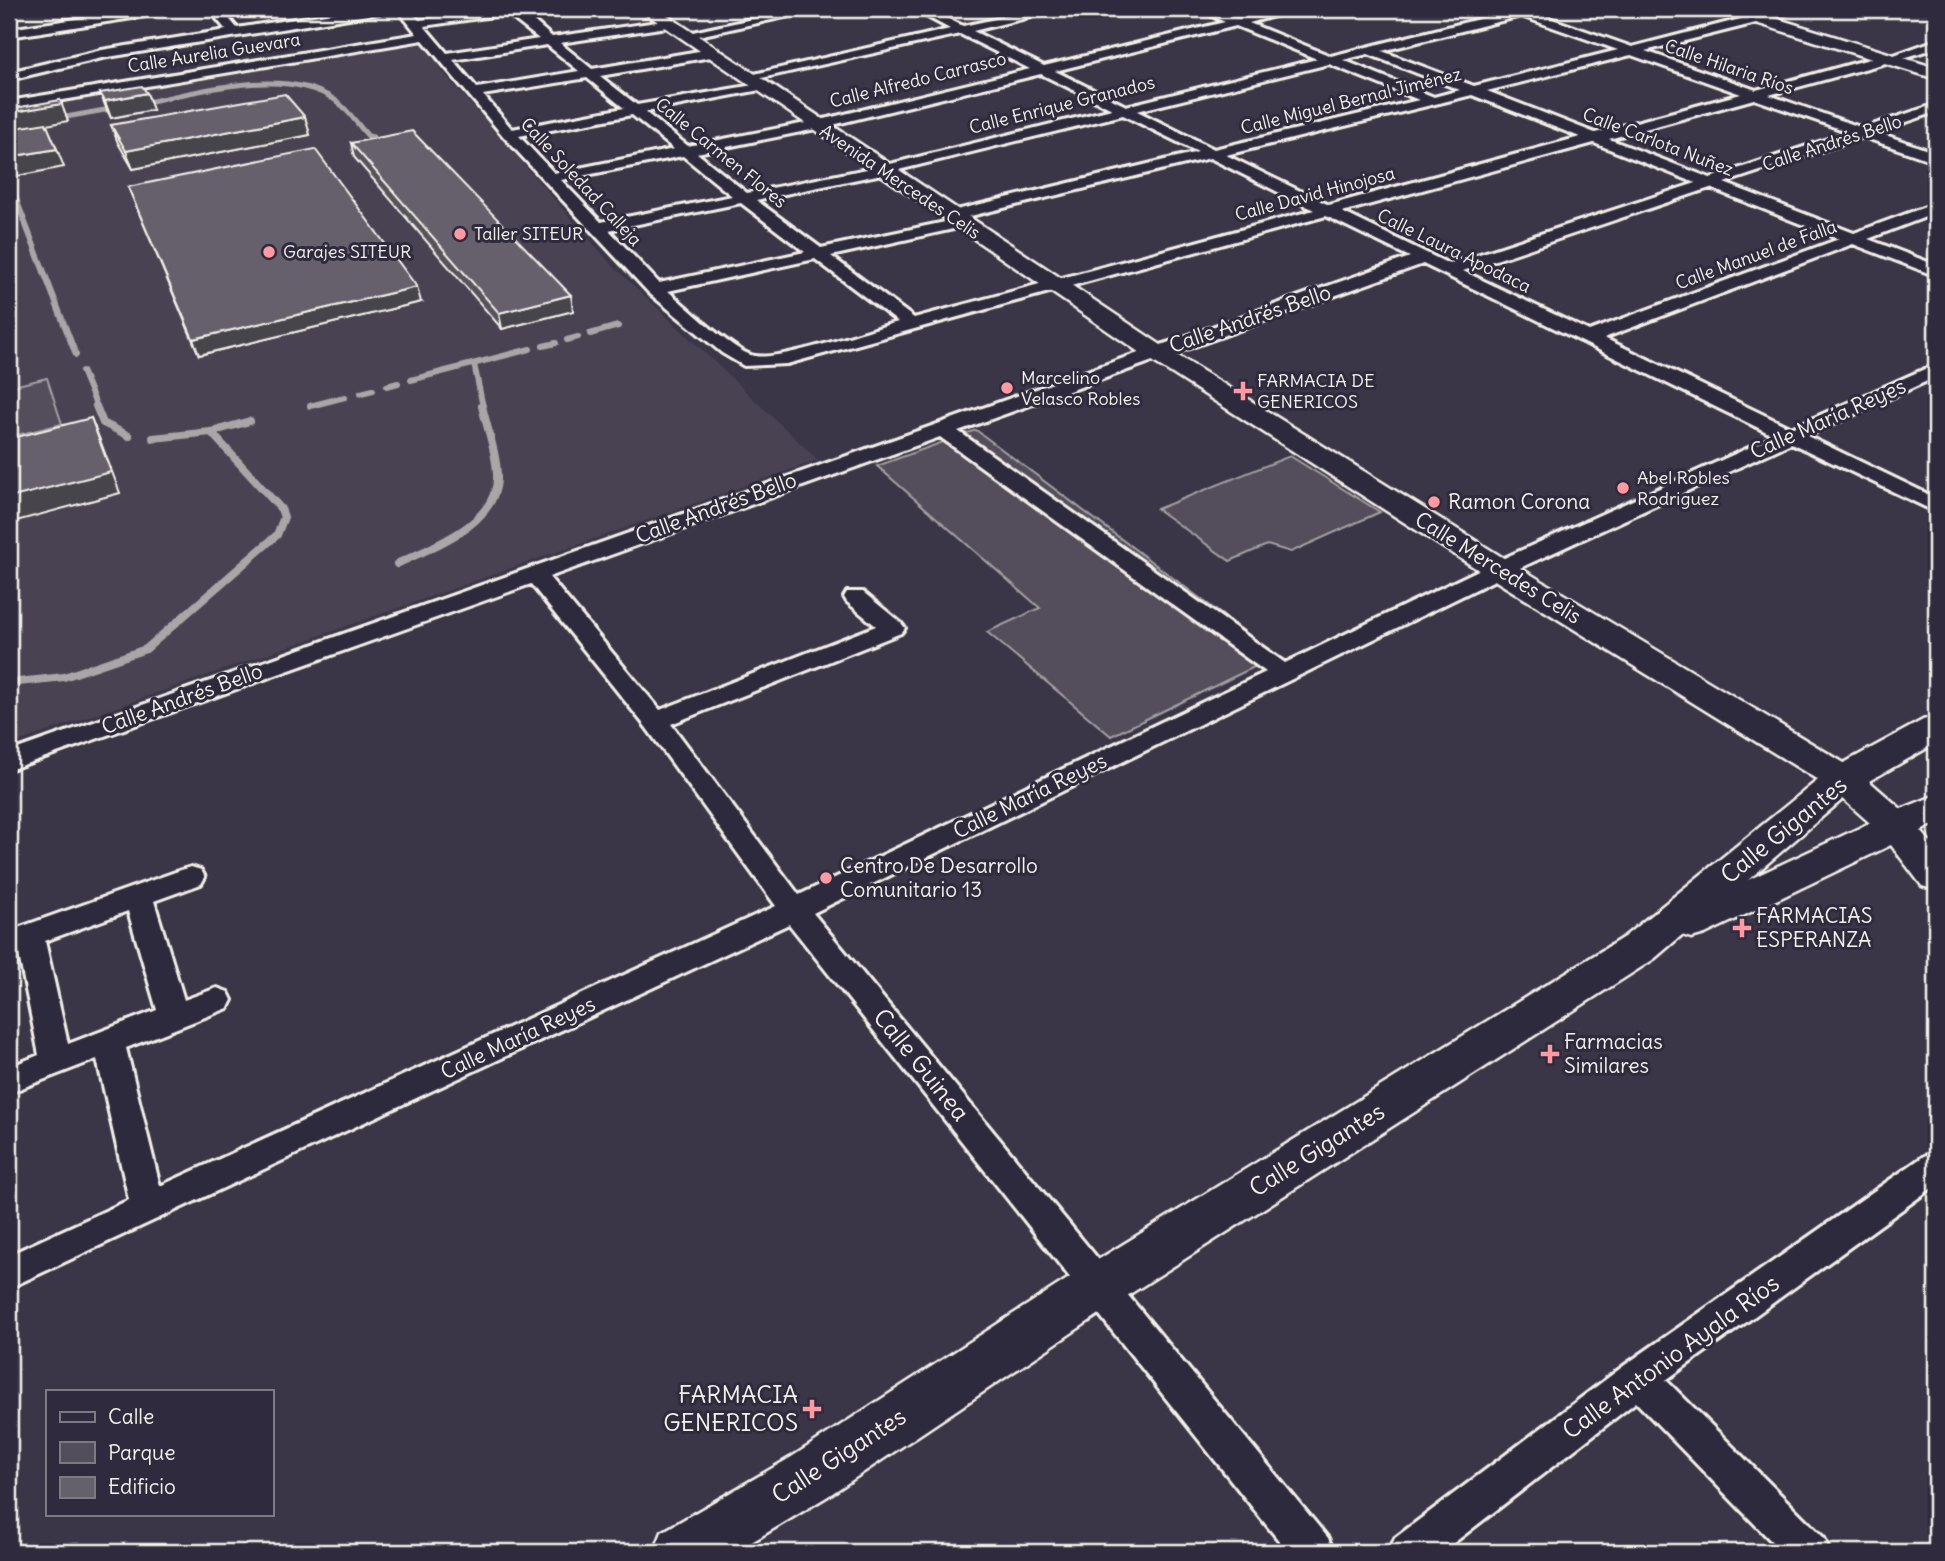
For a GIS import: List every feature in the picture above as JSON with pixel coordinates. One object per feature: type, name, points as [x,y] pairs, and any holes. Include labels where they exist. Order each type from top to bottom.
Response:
[{"type":"main road","name":"Avenida Mercedes Celis","points":[[647,9],[1155,352]]},
{"type":"main road","points":[[1730,9],[1761,14],[1894,57],[1936,74]]},
{"type":"main road","points":[[1894,57],[1936,66]]},
{"type":"main road","name":"Calle Mercedes Celis","points":[[1155,352],[1499,569],[1843,779],[1896,825],[1936,876]]},
{"type":"main road","name":"Calle Gigantes","points":[[682,1552],[809,1477],[1101,1285],[1639,948],[1843,779],[1936,728]]},
{"type":"main road","points":[[1639,948],[1936,808]]},
{"type":"street","points":[[9,33],[116,12],[165,9]]},
{"type":"street","points":[[215,9],[234,33]]},
{"type":"street","points":[[9,76],[102,54],[380,9]]},
{"type":"street","name":"Calle Soledad Calleja","points":[[403,9],[509,134],[655,289],[728,349],[751,362]]},
{"type":"street","name":"Calle Aurelia Guevara","points":[[9,105],[421,30],[511,9]]},
{"type":"street","name":"Calle Carmen Flores","points":[[511,9],[745,199],[911,324]]},
{"type":"street","points":[[442,58],[550,41],[676,29],[815,9]]},
{"type":"street","name":"Calle Laura Apodaca","points":[[919,9],[1448,270],[1936,506]]},
{"type":"street","points":[[509,134],[637,110],[1057,9]]},
{"type":"street","points":[[1203,9],[1433,101]]},
{"type":"street","name":"Calle Alfredo Carrasco","points":[[550,178],[816,125],[1293,9]]},
{"type":"street","name":"Calle Miguel Bernal Jiménez","points":[[655,289],[818,254],[1476,91],[1761,14],[1795,9]]},
{"type":"street","name":"Calle Enrique Granados","points":[[596,228],[882,170],[1522,10]]},
{"type":"street","name":"Calle Hilaria Ríos","points":[[1522,10],[1629,51],[1936,158]]},
{"type":"street","name":"Calle David Hinojosa","points":[[751,362],[780,360],[1936,44]]},
{"type":"street","name":"Calle Carlota Nuñez","points":[[1366,49],[1936,271]]},
{"type":"street","points":[[474,93],[711,53]]},
{"type":"street","name":"Calle Andrés Bello","points":[[1448,270],[1936,108]]},
{"type":"street","name":"Calle Manuel de Falla","points":[[1588,338],[1936,208]]},
{"type":"street","name":"Calle Andrés Bello","points":[[9,761],[1424,258]]},
{"type":"street","name":"Calle María Reyes","points":[[9,1272],[794,910],[1499,569],[1936,370]]},
{"type":"street","points":[[941,428],[1284,673]]},
{"type":"street","name":"Calle Guinea","points":[[534,573],[655,722],[794,910],[1101,1285],[1314,1552]]},
{"type":"street","points":[[655,722],[893,628],[855,597]]},
{"type":"street","points":[[56,1062],[19,939],[191,877]]},
{"type":"street","points":[[138,896],[174,1017]]},
{"type":"street","points":[[9,1080],[217,1000]]},
{"type":"street","points":[[109,1042],[148,1208]]},
{"type":"street","name":"Calle Antonio Ayala Ríos","points":[[1409,1552],[1638,1378],[1936,1166]]},
{"type":"street","points":[[1638,1378],[1810,1552]]},
{"type":"shaded area","points":[[427,39],[441,70],[611,264],[818,460],[9,745],[9,109]]},
{"type":"green space","points":[[47,378],[62,424],[9,437],[9,387]]},
{"type":"green space","points":[[976,430],[1277,656],[1111,736],[987,632],[1040,608],[877,466]]},
{"type":"green space","points":[[1290,456],[1380,512],[1291,552],[1267,545],[1230,561],[1157,509]]},
{"type":"building","points":[[142,86],[147,93],[105,101],[100,93]]},
{"type":"building","points":[[285,94],[305,117],[126,151],[111,125]]},
{"type":"building","points":[[60,100],[62,104],[9,113],[9,109]]},
{"type":"building","points":[[46,123],[57,149],[9,157],[9,129]]},
{"type":"building","name":"Taller SITEUR","points":[[412,131],[571,295],[499,313],[351,143]]},
{"type":"building","name":"Garajes SITEUR","points":[[315,149],[417,287],[193,339],[128,187]]},
{"type":"building","points":[[91,418],[111,472],[9,498],[9,439]]},
{"type":"waterway","points":[[138,104],[238,85],[291,84],[314,90],[335,100],[368,136],[373,137]]},
{"type":"waterway","points":[[55,119],[116,108]]},
{"type":"waterway","points":[[9,181],[76,355]]},
{"type":"waterway","points":[[590,334],[618,326]]},
{"type":"waterway","points":[[567,340],[578,337]]},
{"type":"waterway","points":[[543,346],[556,343]]},
{"type":"waterway","points":[[411,380],[530,349]]},
{"type":"waterway","points":[[474,364],[483,407]]},
{"type":"waterway","points":[[82,371],[97,407]]},
{"type":"waterway","points":[[387,386],[398,383]]},
{"type":"waterway","points":[[361,393],[373,390]]},
{"type":"waterway","points":[[310,406],[345,397]]},
{"type":"waterway","points":[[96,406],[103,423],[129,436]]},
{"type":"waterway","points":[[397,564],[459,533],[485,510],[493,496],[497,480],[496,462],[482,406]]},
{"type":"waterway","points":[[211,432],[250,421]]},
{"type":"waterway","points":[[9,683],[64,677],[146,649],[277,535],[284,517],[281,509],[211,432]]},
{"type":"waterway","points":[[153,438],[211,432]]},
{"type":"place","name":"Taller SITEUR","points":[[460,234]]},
{"type":"place","name":"Garajes SITEUR","points":[[269,252]]},
{"type":"place","name":"Marcelino Velasco Robles","points":[[1007,388]]},
{"type":"place","name":"FARMACIA DE GENERICOS","points":[[1243,391]]},
{"type":"place","name":"Abel Robles Rodriguez","points":[[1623,488]]},
{"type":"place","name":"Ramon Corona","points":[[1434,502]]},
{"type":"place","name":"Centro De Desarrollo Comunitario 13","points":[[826,878]]},
{"type":"place","name":"FARMACIAS ESPERANZA","points":[[1742,928]]},
{"type":"place","name":"Farmacias Similares","points":[[1550,1054]]},
{"type":"place","name":"FARMACIA GENERICOS","points":[[812,1409]]}]
